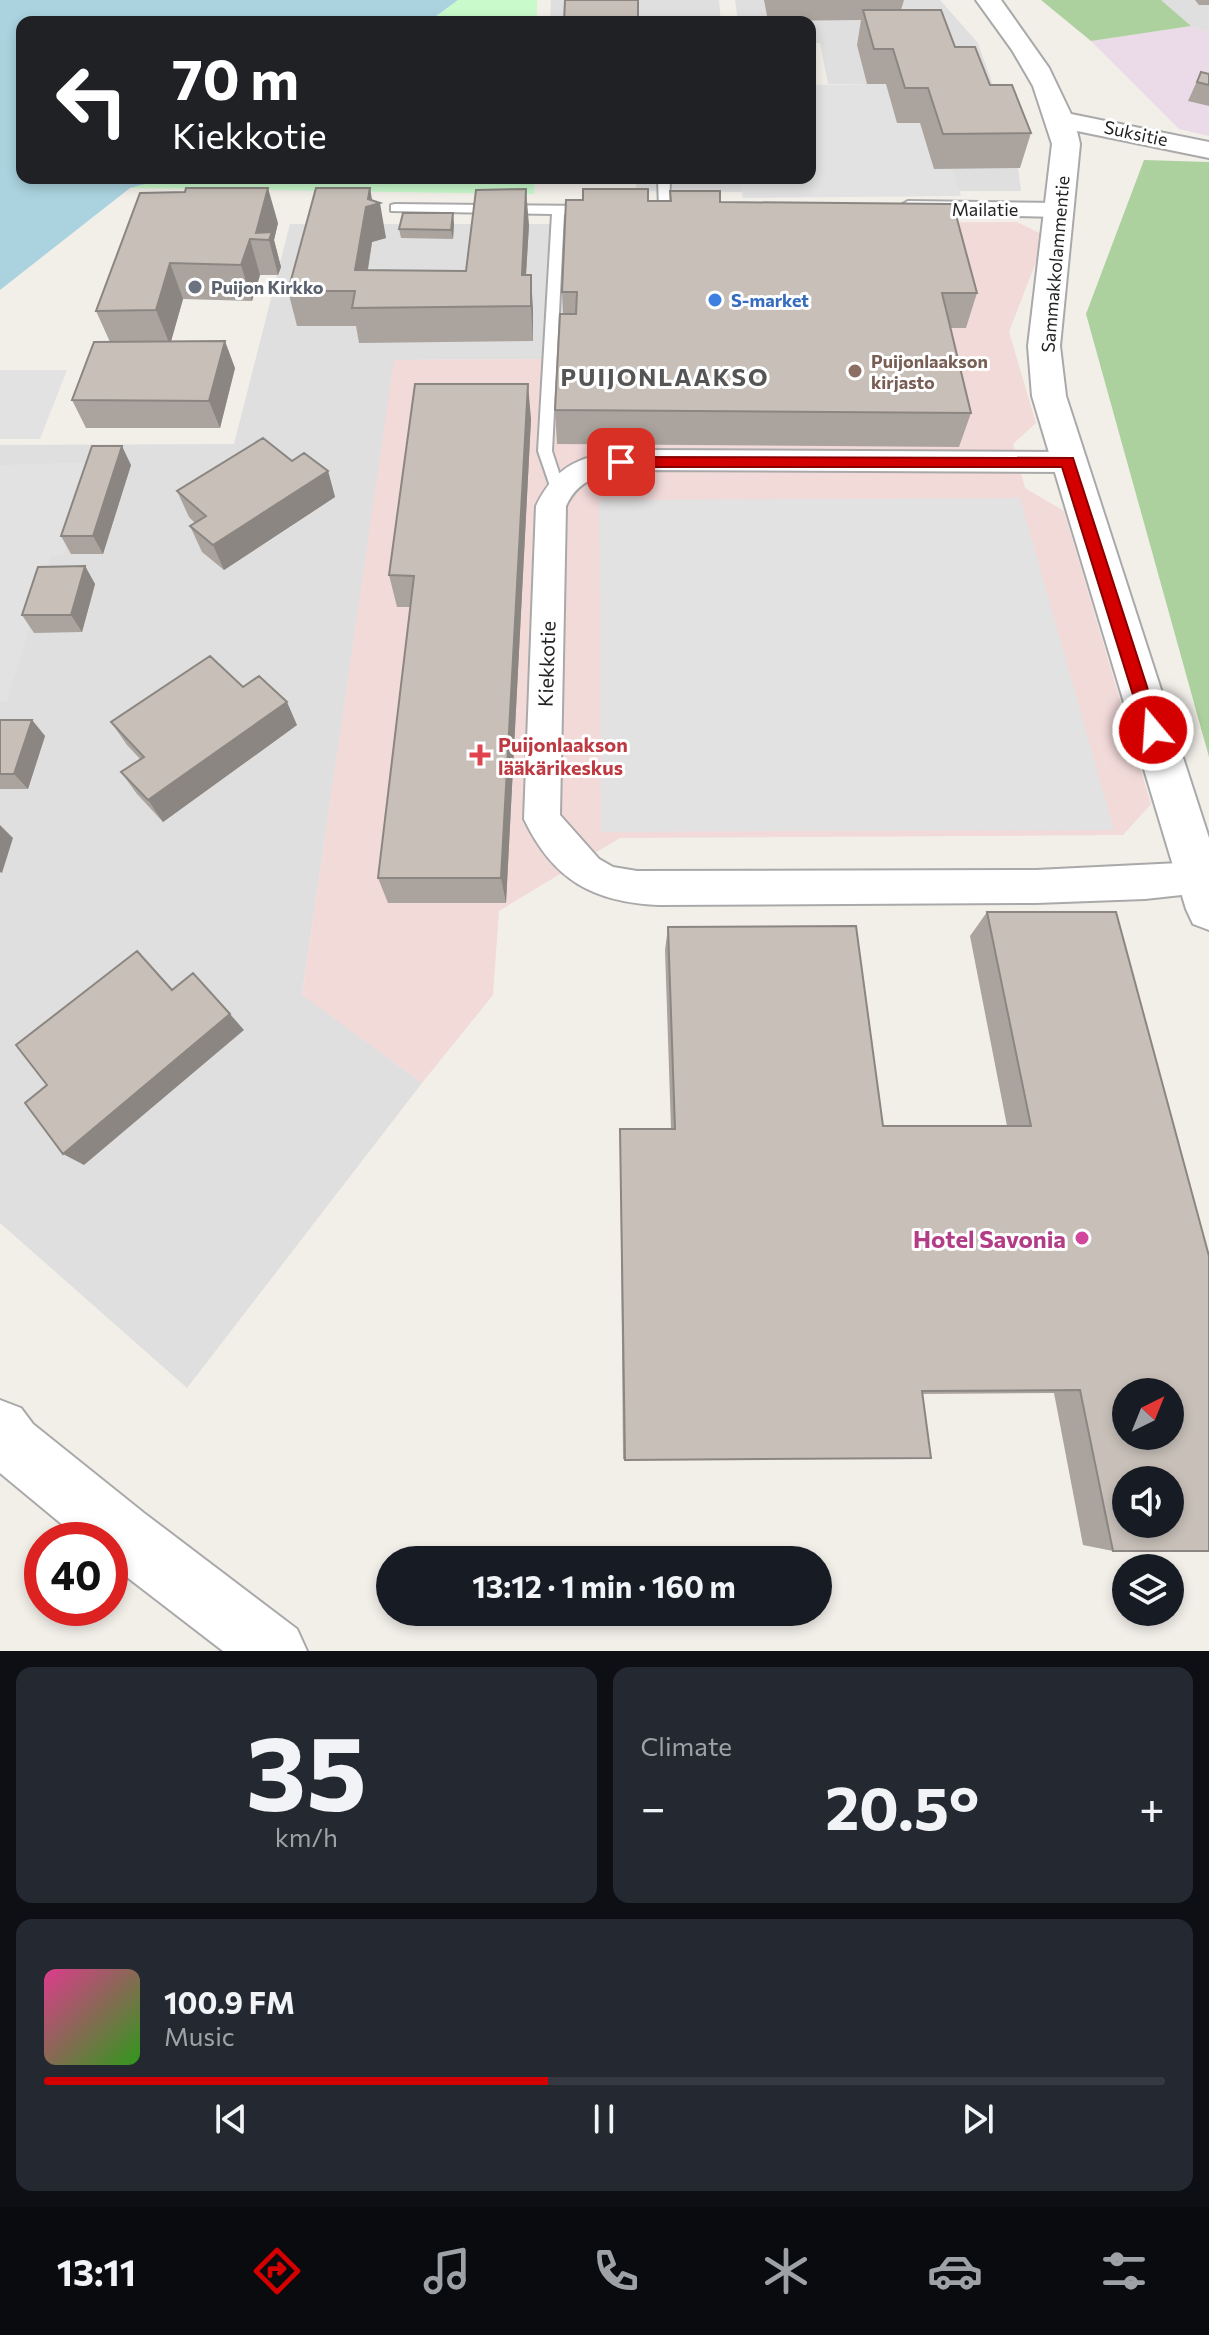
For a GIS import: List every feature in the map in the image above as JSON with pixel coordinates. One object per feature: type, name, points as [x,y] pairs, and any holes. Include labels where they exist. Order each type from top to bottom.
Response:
[{"type":"street","name":"Sammakkolammentie","points":[[988,0],[1023,42],[1062,120],[1066,144],[1044,346],[1049,396],[1204,894]]},
{"type":"street","name":"Suksitie","points":[[1062,120],[1209,150]]},
{"type":"street","name":"Mailatie","points":[[891,208],[1060,210]]},
{"type":"street","points":[[557,488],[577,473],[599,463],[644,460],[1068,462]]},
{"type":"street","name":"Kiekkotie","points":[[557,488],[551,506],[542,819],[569,857],[608,882],[671,888],[1087,887],[1204,894]]},
{"type":"street","points":[[0,1429],[12,1445],[122,1535],[275,1651]]},
{"type":"lane","points":[[649,209],[672,209],[666,184]]},
{"type":"lane","points":[[395,208],[604,210]]},
{"type":"lane","points":[[557,488],[545,451],[558,210]]},
{"type":"shaded area","points":[[551,0],[719,0],[720,16],[550,16]]},
{"type":"shaded area","points":[[735,0],[940,0],[978,43],[1016,150],[1021,191],[890,191],[863,84],[828,84],[820,43],[816,43],[816,16],[737,16]]},
{"type":"shaded area","points":[[1161,0],[1209,0],[1209,33],[1191,26]]},
{"type":"shaded area","points":[[1191,26],[1209,33],[1209,136],[1179,129],[1091,41]]},
{"type":"shaded area","points":[[886,84],[897,123],[920,123],[952,168],[961,196],[743,198],[741,184],[816,184],[816,85]]},
{"type":"shaded area","points":[[636,184],[741,184],[742,192],[636,191]]},
{"type":"shaded area","points":[[1017,222],[1046,236],[1009,332],[1036,423],[1013,444],[1025,488],[1064,511],[1151,804],[1123,835],[620,838],[499,911],[493,995],[422,1083],[302,995],[394,360],[561,359],[567,224]]},
{"type":"shaded area","points":[[290,224],[567,224],[561,359],[395,360],[302,994],[422,1083],[187,1388],[0,1223],[0,445],[234,444]]},
{"type":"shaded area","points":[[0,370],[67,370],[40,439],[0,439]]},
{"type":"shaded area","points":[[92,462],[64,555],[51,556],[7,702],[0,702],[0,465]]},
{"type":"shaded area","points":[[1020,498],[1114,830],[601,832],[599,500]]},
{"type":"green space","points":[[458,0],[537,0],[537,16],[436,16]]},
{"type":"green space","points":[[1041,0],[1161,0],[1191,26],[1091,41]]},
{"type":"green space","points":[[1144,160],[1209,162],[1209,757],[1086,314]]},
{"type":"green space","points":[[145,184],[535,184],[534,194],[130,188]]},
{"type":"water","points":[[0,0],[458,0],[436,16],[16,16],[16,184],[145,184],[130,188],[0,290]]},
{"type":"building","points":[[565,0],[638,0],[638,16],[564,16]]},
{"type":"building","points":[[863,10],[941,10],[955,47],[975,47],[990,85],[1012,85],[1031,133],[943,134],[928,88],[905,88],[893,49],[874,49]]},
{"type":"building","points":[[1201,72],[1209,74],[1209,85],[1197,82]]},
{"type":"building","points":[[186,188],[268,188],[256,233],[272,232],[269,240],[250,239],[241,265],[170,263],[156,310],[96,311],[140,193],[185,192]]},
{"type":"building","points":[[316,188],[370,188],[368,199],[380,203],[366,207],[355,270],[466,271],[476,190],[526,189],[522,275],[531,275],[531,306],[352,308],[355,291],[288,291]]},
{"type":"building","points":[[583,189],[648,189],[648,201],[671,201],[670,191],[720,191],[720,202],[953,204],[977,293],[942,293],[971,413],[555,410],[560,314],[576,314],[577,292],[562,292],[566,200],[583,200]]},
{"type":"building","points":[[403,213],[453,213],[451,230],[399,229]]},
{"type":"building","points":[[225,341],[209,401],[72,400],[94,342]]},
{"type":"building","points":[[415,384],[528,384],[501,878],[378,878],[414,576],[389,575]]},
{"type":"building","points":[[263,438],[292,461],[304,453],[328,471],[213,545],[190,526],[206,516],[177,491]]},
{"type":"building","points":[[92,446],[122,446],[93,536],[61,536]]},
{"type":"building","points":[[85,566],[71,615],[22,615],[38,567]]},
{"type":"building","points":[[210,656],[243,687],[259,676],[287,702],[148,800],[121,772],[144,757],[111,722]]},
{"type":"building","points":[[0,720],[32,720],[14,774],[0,774]]},
{"type":"building","points":[[987,912],[1116,912],[1209,1256],[1209,1551],[1113,1551],[1080,1390],[922,1391],[931,1458],[625,1460],[620,1129],[675,1129],[668,927],[856,926],[883,1126],[1031,1126]]},
{"type":"building","points":[[137,951],[172,990],[193,973],[230,1014],[63,1154],[25,1103],[47,1085],[16,1045]]},
{"type":"place","name":"Puijon Kirkko","points":[[195,287]]},
{"type":"place","name":"S-market","points":[[715,300]]},
{"type":"place","name":"Puijonlaakson kirjasto","points":[[855,371]]},
{"type":"place","name":"Puijonlaakson lääkärikeskus","points":[[480,755]]},
{"type":"place","name":"Hotel Savonia","points":[[1082,1238]]},
{"type":"district","name":"PUIJONLAAKSO","points":[[665,376]]},
{"type":"route","points":[[621,462],[1068,462],[1153,730]]}]
